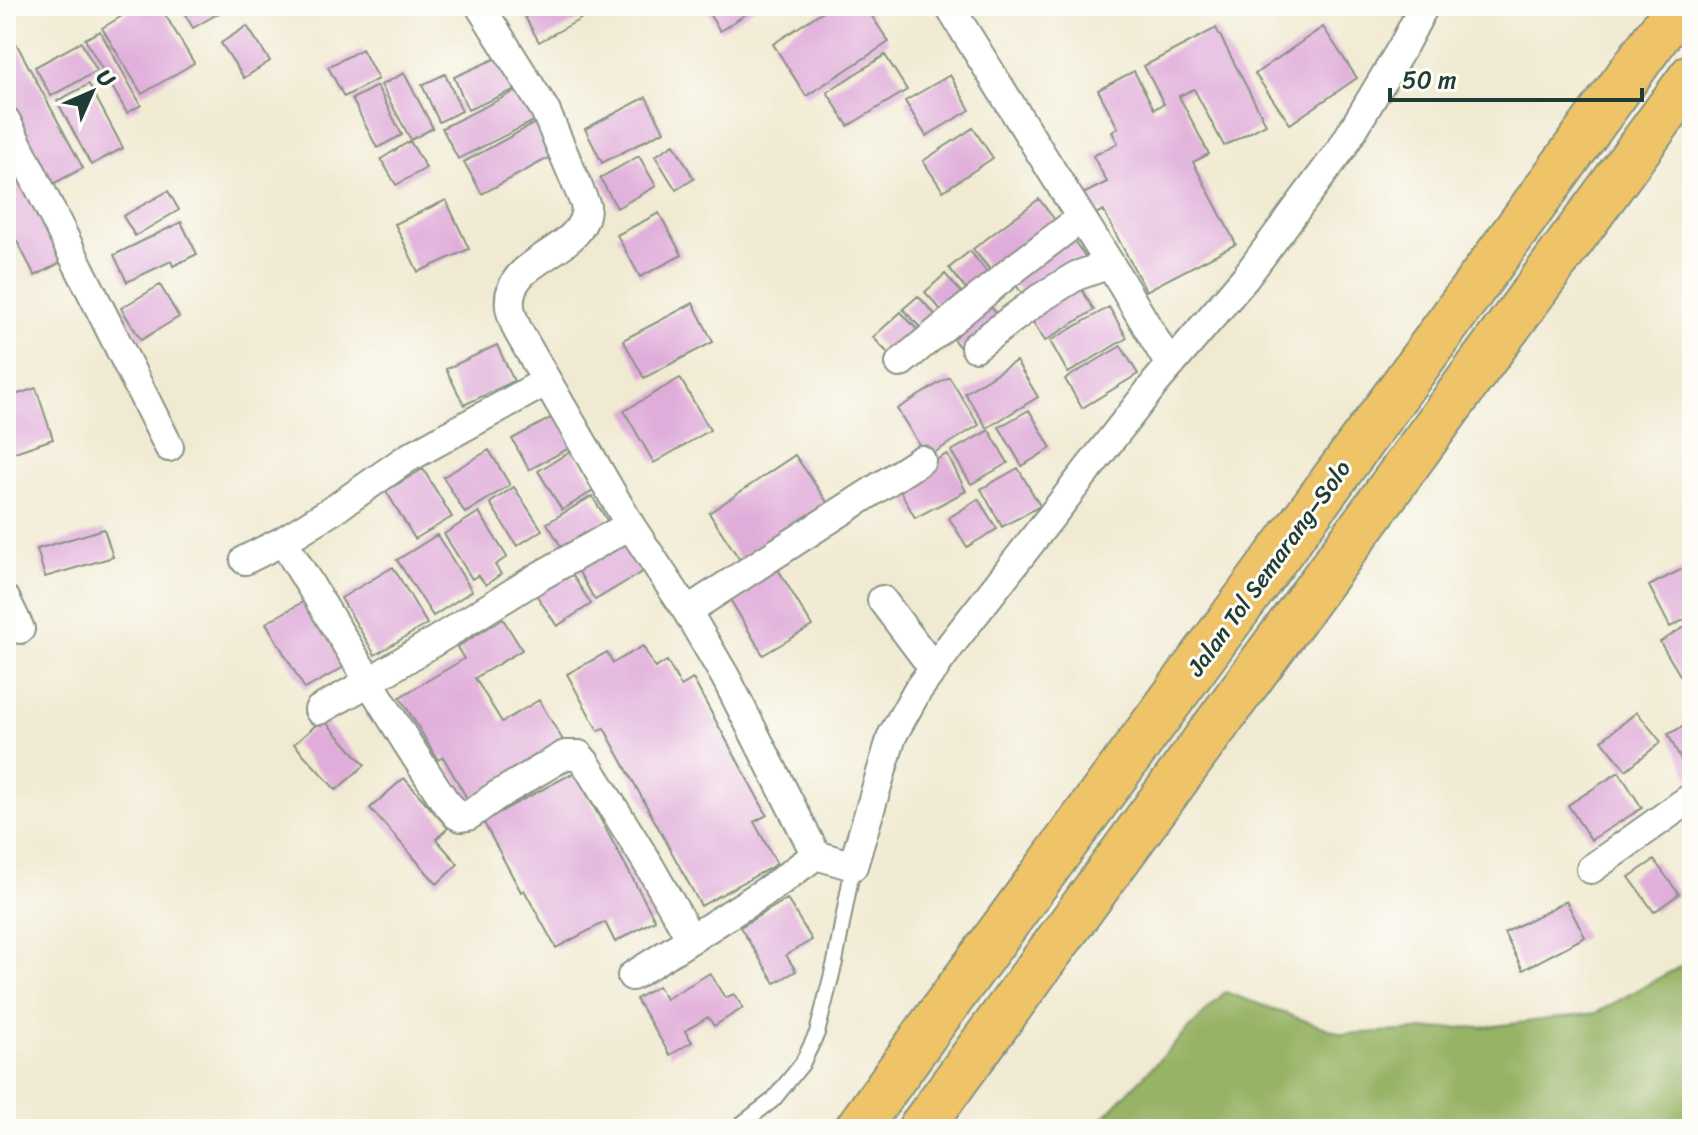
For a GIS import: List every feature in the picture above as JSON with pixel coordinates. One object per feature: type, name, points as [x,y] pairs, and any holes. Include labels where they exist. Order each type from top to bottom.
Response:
[{"type":"highway","name":"Jalan Tol Semarang–Solo","points":[[857,1129],[1679,6]]},
{"type":"highway","points":[[920,1129],[1692,76]]},
{"type":"street","points":[[480,6],[545,110],[586,206],[584,222],[575,235],[527,268],[512,290],[509,306],[518,331],[630,525],[687,611],[726,678],[816,855],[853,866],[892,736],[917,691],[1170,365],[1245,278],[1342,148],[1424,6]]},
{"type":"street","points":[[949,6],[1170,365]]},
{"type":"street","points":[[6,121],[169,447]]},
{"type":"street","points":[[900,363],[1081,218]]},
{"type":"street","points":[[975,347],[1039,299],[1076,276],[1110,264]]},
{"type":"street","points":[[245,560],[336,508],[406,459],[547,381]]},
{"type":"street","points":[[687,611],[921,460]]},
{"type":"street","points":[[319,710],[630,525]]},
{"type":"street","points":[[283,541],[452,811],[461,817],[468,816],[565,755],[579,755],[647,862],[691,939]]},
{"type":"street","points":[[6,600],[20,629]]},
{"type":"street","points":[[882,600],[934,669]]},
{"type":"street","points":[[1591,869],[1692,797]]},
{"type":"street","points":[[632,976],[771,888],[816,855]]},
{"type":"lane","points":[[735,1129],[773,1100],[802,1064],[817,1033],[835,962],[853,866]]},
{"type":"green space","points":[[1692,960],[1692,1129],[1092,1129],[1225,992],[1343,1034],[1495,1026],[1596,1013]]},
{"type":"building","points":[[139,6],[160,6],[194,63],[142,94],[102,28]]},
{"type":"building","points":[[180,6],[231,6],[193,28]]},
{"type":"building","points":[[519,6],[592,6],[595,11],[539,42]]},
{"type":"building","points":[[704,6],[758,6],[720,31]]},
{"type":"building","points":[[831,6],[865,6],[889,42],[806,96],[773,44]]},
{"type":"building","points":[[247,26],[270,61],[244,78],[221,43]]},
{"type":"building","points":[[1323,27],[1357,78],[1290,124],[1255,74]]},
{"type":"building","points":[[1216,28],[1266,124],[1224,146],[1194,89],[1179,96],[1209,154],[1193,162],[1236,244],[1146,291],[1103,210],[1090,217],[1079,196],[1107,182],[1093,156],[1118,143],[1112,132],[1118,128],[1098,90],[1134,71],[1154,109],[1164,104],[1144,66]]},
{"type":"building","points":[[100,31],[141,105],[127,113],[85,39]]},
{"type":"building","points":[[81,42],[97,71],[51,96],[35,67]]},
{"type":"building","points":[[16,43],[83,168],[51,185],[6,99],[6,49]]},
{"type":"building","points":[[362,49],[378,79],[344,97],[328,67]]},
{"type":"building","points":[[885,55],[907,90],[848,126],[827,92]]},
{"type":"building","points":[[501,56],[516,89],[468,110],[454,77]]},
{"type":"building","points":[[404,73],[433,128],[411,140],[381,85]]},
{"type":"building","points":[[445,74],[462,111],[439,122],[422,85]]},
{"type":"building","points":[[950,75],[970,110],[926,136],[905,101]]},
{"type":"building","points":[[89,84],[123,148],[91,165],[57,101]]},
{"type":"building","points":[[377,86],[402,135],[377,148],[352,99]]},
{"type":"building","points":[[520,89],[536,120],[458,159],[442,128]]},
{"type":"building","points":[[646,97],[664,131],[602,163],[585,129]]},
{"type":"building","points":[[537,122],[554,155],[482,194],[464,162]]},
{"type":"building","points":[[973,128],[993,158],[943,191],[923,161]]},
{"type":"building","points":[[410,141],[426,168],[396,185],[381,159]]},
{"type":"building","points":[[674,144],[694,179],[676,190],[655,156]]},
{"type":"building","points":[[639,156],[656,186],[617,208],[600,178]]},
{"type":"building","points":[[22,168],[69,258],[35,276],[6,220],[6,176]]},
{"type":"building","points":[[168,191],[179,210],[135,236],[123,216]]},
{"type":"building","points":[[1039,199],[1061,228],[996,277],[973,249]]},
{"type":"building","points":[[446,200],[469,249],[418,272],[395,224]]},
{"type":"building","points":[[659,213],[682,255],[640,277],[617,235]]},
{"type":"building","points":[[181,222],[197,254],[173,266],[171,261],[127,282],[114,255]]},
{"type":"building","points":[[1069,234],[1088,260],[1029,303],[1010,277]]},
{"type":"building","points":[[970,251],[995,282],[974,299],[949,268]]},
{"type":"building","points":[[945,274],[969,301],[949,319],[925,292]]},
{"type":"building","points":[[1076,280],[1094,310],[1045,341],[1026,311]]},
{"type":"building","points":[[160,285],[179,317],[141,340],[121,308]]},
{"type":"building","points":[[918,296],[942,322],[928,336],[903,309]]},
{"type":"building","points":[[693,303],[713,342],[644,378],[623,340]]},
{"type":"building","points":[[988,303],[1001,319],[961,349],[948,333]]},
{"type":"building","points":[[1109,307],[1127,338],[1068,373],[1050,341]]},
{"type":"building","points":[[901,312],[923,336],[895,361],[873,337]]},
{"type":"building","points":[[497,345],[514,381],[464,405],[446,369]]},
{"type":"building","points":[[1121,346],[1138,374],[1082,408],[1065,379]]},
{"type":"building","points":[[1016,361],[1038,397],[987,428],[965,393]]},
{"type":"building","points":[[949,377],[979,425],[927,457],[897,409]]},
{"type":"building","points":[[680,378],[710,430],[654,463],[624,411]]},
{"type":"building","points":[[36,388],[53,439],[6,455],[6,398]]},
{"type":"building","points":[[1029,410],[1051,448],[1022,466],[999,427]]},
{"type":"building","points":[[556,415],[573,446],[529,470],[512,439]]},
{"type":"building","points":[[989,430],[1008,463],[971,484],[951,451]]},
{"type":"building","points":[[489,450],[510,485],[465,513],[443,477]]},
{"type":"building","points":[[573,450],[596,489],[562,510],[538,471]]},
{"type":"building","points":[[947,454],[966,491],[915,518],[895,481]]},
{"type":"building","points":[[795,455],[829,505],[742,563],[709,513]]},
{"type":"building","points":[[1018,468],[1040,506],[1002,527],[981,489]]},
{"type":"building","points":[[423,469],[452,517],[415,539],[386,491]]},
{"type":"building","points":[[514,487],[542,530],[517,546],[490,503]]},
{"type":"building","points":[[592,496],[610,525],[565,553],[547,523]]},
{"type":"building","points":[[978,499],[997,529],[967,547],[949,518]]},
{"type":"building","points":[[479,512],[507,557],[495,565],[501,574],[486,585],[478,575],[472,579],[444,534]]},
{"type":"building","points":[[104,529],[113,557],[45,577],[37,549]]},
{"type":"building","points":[[631,531],[652,566],[595,600],[575,565]]},
{"type":"building","points":[[437,535],[472,591],[433,616],[397,560]]},
{"type":"building","points":[[1692,564],[1692,616],[1670,627],[1649,586]]},
{"type":"building","points":[[566,565],[591,604],[557,626],[531,587]]},
{"type":"building","points":[[776,566],[812,626],[763,655],[727,594]]},
{"type":"building","points":[[393,567],[427,624],[375,655],[341,598]]},
{"type":"building","points":[[306,600],[344,667],[305,689],[266,623]]},
{"type":"building","points":[[503,619],[522,650],[475,678],[502,722],[539,700],[564,742],[468,800],[443,757],[438,760],[400,697],[464,659],[457,647]]},
{"type":"building","points":[[1692,622],[1692,695],[1660,642]]},
{"type":"building","points":[[643,646],[655,668],[667,661],[681,686],[693,679],[767,815],[754,822],[777,864],[701,906],[604,728],[598,731],[567,674],[607,652],[613,663]]},
{"type":"building","points":[[1637,712],[1661,742],[1626,770],[1602,740]]},
{"type":"building","points":[[323,719],[365,765],[336,790],[294,744]]},
{"type":"building","points":[[1692,722],[1692,782],[1668,734]]},
{"type":"building","points":[[575,772],[655,920],[615,942],[605,922],[556,948],[524,890],[521,892],[483,821]]},
{"type":"building","points":[[1619,772],[1642,808],[1591,840],[1568,805]]},
{"type":"building","points":[[404,778],[448,828],[436,839],[458,864],[437,884],[370,808]]},
{"type":"building","points":[[1654,860],[1679,894],[1654,912],[1629,877]]},
{"type":"building","points":[[787,899],[812,940],[786,955],[796,971],[775,983],[740,927]]},
{"type":"building","points":[[1566,901],[1585,937],[1523,970],[1504,933]]},
{"type":"building","points":[[710,973],[725,998],[734,994],[743,1008],[714,1026],[708,1017],[685,1031],[692,1042],[670,1055],[636,999],[658,986],[666,999]]}]
